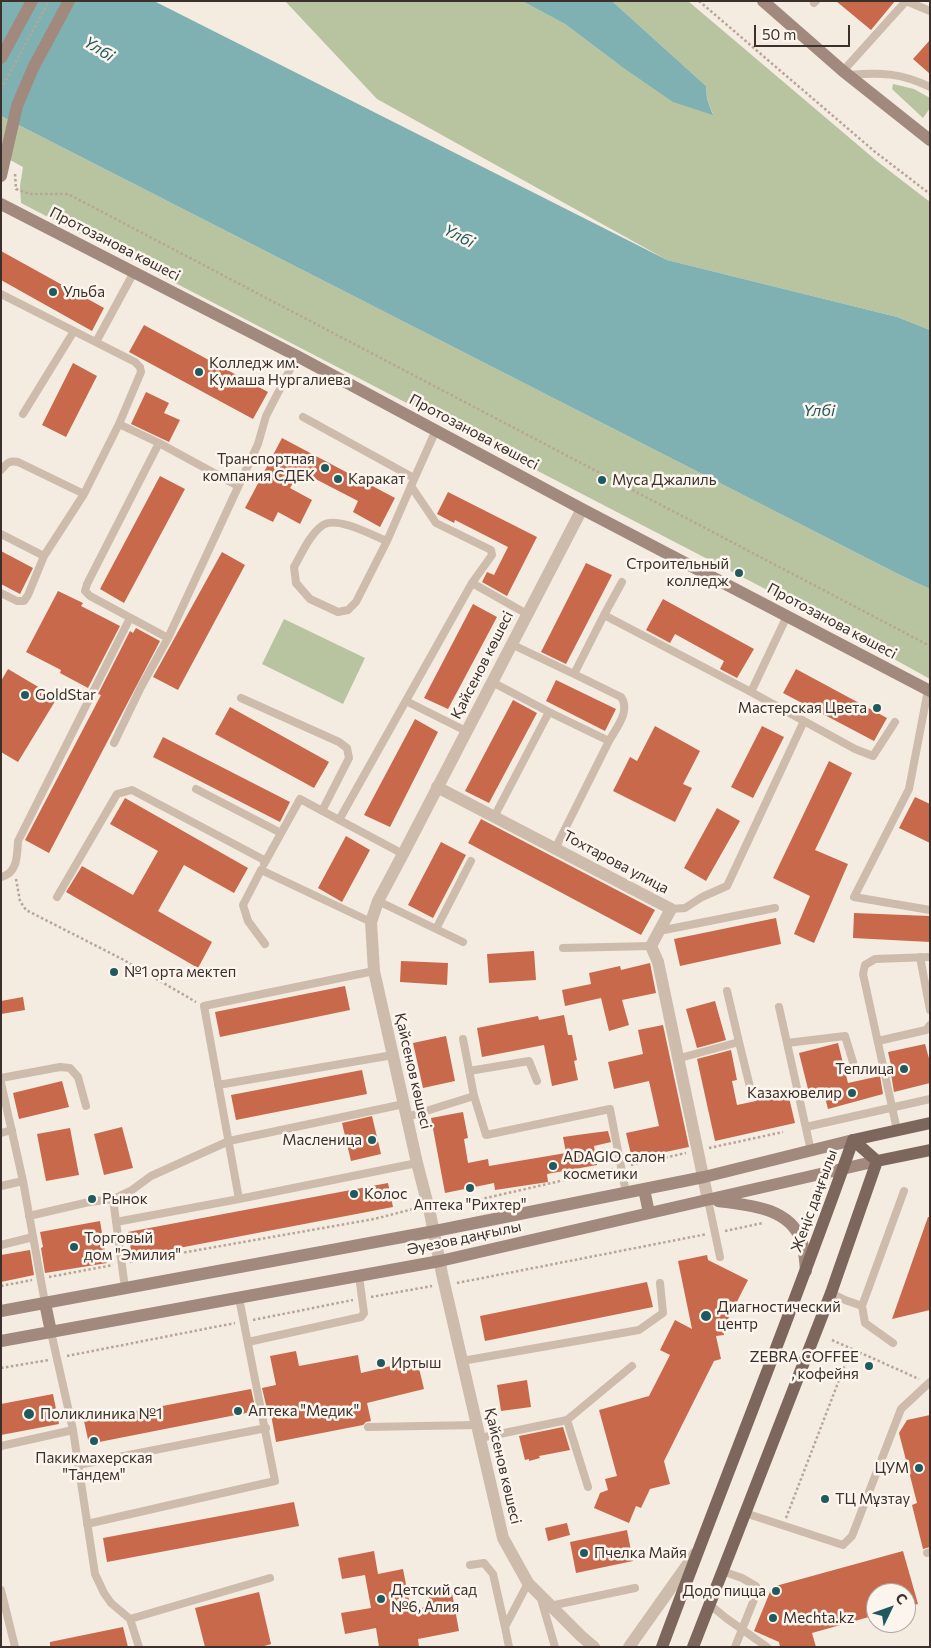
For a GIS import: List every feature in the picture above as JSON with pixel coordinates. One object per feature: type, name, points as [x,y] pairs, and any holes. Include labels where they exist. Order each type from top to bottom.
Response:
[{"type":"main road","points":[[1,58],[32,1]]},
{"type":"main road","points":[[1,176],[10,165],[17,106],[33,68],[69,1]]},
{"type":"main road","points":[[763,1],[845,73],[930,140]]},
{"type":"main road","name":"Протозанова көшесі","points":[[1,204],[297,356],[582,509],[929,691]]},
{"type":"main road","name":"Әуезов даңғылы","points":[[1,1311],[435,1231],[626,1193],[704,1177],[930,1123]]},
{"type":"main road","name":"Жеңіс даңғылы","points":[[662,1647],[806,1271],[853,1140],[877,1162]]},
{"type":"main road","name":"Әуезов даңғылы","points":[[1,1342],[440,1261],[930,1150]]},
{"type":"main road","points":[[693,1647],[830,1293],[877,1162]]},
{"type":"main road","points":[[644,1189],[649,1213]]},
{"type":"main road","points":[[708,1200],[758,1206],[784,1219],[794,1228],[802,1241],[806,1271]]},
{"type":"main road","points":[[45,1303],[51,1332]]},
{"type":"street","name":"Қайсенов көшесі","points":[[582,509],[378,901],[371,922],[374,971],[417,1163],[435,1231],[445,1285],[503,1538],[528,1583],[594,1647]]},
{"type":"street","name":"Тохтарова улица","points":[[437,787],[671,909],[651,946]]},
{"type":"street","points":[[651,946],[658,962],[680,1058],[708,1200]]},
{"type":"street","points":[[628,1647],[698,1550]]},
{"type":"lane","points":[[845,73],[906,1],[930,12]]},
{"type":"lane","points":[[845,73],[892,74],[930,87]]},
{"type":"lane","points":[[96,342],[134,272]]},
{"type":"lane","points":[[1,294],[135,362],[141,372],[119,424],[84,494],[44,556],[28,596],[24,601],[17,601],[1,593]]},
{"type":"lane","points":[[23,414],[74,331]]},
{"type":"lane","points":[[114,743],[168,638],[258,444],[266,416],[297,356]]},
{"type":"lane","points":[[303,417],[413,482],[436,522],[491,550],[492,555],[472,584],[339,820]]},
{"type":"lane","points":[[119,424],[159,443],[238,486]]},
{"type":"lane","points":[[387,541],[338,522],[324,524],[313,534],[294,567],[296,583],[310,599],[338,612],[348,610],[356,602],[387,541],[436,430]]},
{"type":"lane","points":[[159,443],[85,591],[90,596],[168,638]]},
{"type":"lane","points":[[1,470],[7,462],[12,460],[84,494]]},
{"type":"lane","points":[[1,534],[44,556]]},
{"type":"lane","points":[[574,674],[622,582]]},
{"type":"lane","points":[[472,584],[527,614]]},
{"type":"lane","points":[[604,615],[855,749],[873,756],[896,722]]},
{"type":"lane","points":[[751,692],[787,616]]},
{"type":"lane","points":[[1,877],[6,876],[15,868],[18,841],[130,618]]},
{"type":"lane","points":[[511,644],[621,697],[625,702],[625,710],[555,849]]},
{"type":"lane","points":[[492,682],[609,741]]},
{"type":"lane","points":[[929,691],[909,789],[854,897],[930,910]]},
{"type":"lane","points":[[241,698],[339,742],[347,748],[350,758],[322,811]]},
{"type":"lane","points":[[406,701],[466,731]]},
{"type":"lane","points":[[494,818],[549,712]]},
{"type":"lane","points":[[671,909],[685,908],[702,897],[727,886],[804,721]]},
{"type":"lane","points":[[196,789],[281,833]]},
{"type":"lane","points":[[57,898],[117,794],[132,790],[266,861]]},
{"type":"lane","points":[[265,944],[248,921],[243,905],[300,799],[403,854]]},
{"type":"lane","points":[[436,929],[471,861]]},
{"type":"lane","points":[[261,870],[371,922]]},
{"type":"lane","points":[[378,901],[463,942]]},
{"type":"lane","points":[[659,931],[775,908]]},
{"type":"lane","points":[[563,948],[651,946]]},
{"type":"lane","points":[[920,957],[930,1010]]},
{"type":"lane","points":[[897,1130],[863,974],[865,965],[875,959],[930,957]]},
{"type":"lane","points":[[239,1199],[204,1006],[374,971]]},
{"type":"lane","points":[[727,991],[750,1087]]},
{"type":"lane","points":[[779,1007],[811,1151]]},
{"type":"lane","points":[[878,1041],[926,1030],[930,1025]]},
{"type":"lane","points":[[787,1043],[845,1036],[853,1062]]},
{"type":"lane","points":[[463,1039],[474,1096],[486,1135],[610,1109],[626,1193]]},
{"type":"lane","points":[[680,1058],[739,1042]]},
{"type":"lane","points":[[218,1085],[394,1055]]},
{"type":"lane","points":[[469,1071],[529,1061],[537,1081]]},
{"type":"lane","points":[[1,1078],[60,1067],[70,1068],[78,1077],[86,1106]]},
{"type":"lane","points":[[1,1083],[23,1181],[45,1303]]},
{"type":"lane","points":[[407,1117],[474,1096]]},
{"type":"lane","points":[[806,1127],[930,1099]]},
{"type":"lane","points":[[29,1216],[89,1202],[113,1199],[132,1190],[151,1176],[229,1141],[404,1104]]},
{"type":"lane","points":[[897,1130],[901,1111],[930,1104]]},
{"type":"lane","points":[[1,1132],[12,1130]]},
{"type":"lane","points":[[116,1222],[417,1163]]},
{"type":"lane","points":[[1,1186],[23,1181]]},
{"type":"lane","points":[[893,1343],[865,1323],[862,1306],[904,1191]]},
{"type":"lane","points":[[113,1199],[124,1288]]},
{"type":"lane","points":[[708,1200],[720,1256]]},
{"type":"lane","points":[[1,1245],[33,1237]]},
{"type":"lane","points":[[248,1342],[361,1318],[364,1313],[359,1276]]},
{"type":"lane","points":[[462,1361],[639,1330],[663,1313],[660,1283]]},
{"type":"lane","points":[[830,1293],[862,1306]]},
{"type":"lane","points":[[87,1524],[275,1481],[266,1428],[243,1322],[240,1298]]},
{"type":"lane","points":[[51,1332],[73,1430],[95,1574],[111,1603],[130,1619],[139,1647]]},
{"type":"lane","points":[[480,1438],[568,1420],[632,1366]]},
{"type":"lane","points":[[745,1513],[843,1545],[852,1536],[900,1409],[929,1383]]},
{"type":"lane","points":[[568,1420],[588,1487]]},
{"type":"lane","points":[[368,1427],[477,1425]]},
{"type":"lane","points":[[78,1465],[266,1428]]},
{"type":"lane","points":[[1,1446],[73,1430]]},
{"type":"lane","points":[[470,1565],[484,1563],[494,1574],[509,1647]]},
{"type":"lane","points":[[722,1571],[756,1586],[755,1597],[735,1647]]},
{"type":"lane","points":[[130,1619],[270,1578]]},
{"type":"lane","points":[[505,1627],[528,1583]]},
{"type":"lane","points":[[550,1606],[635,1588]]},
{"type":"lane","points":[[1,1590],[14,1647]]},
{"type":"lane","points":[[540,1595],[555,1647]]},
{"type":"lane","points":[[709,1604],[767,1647]]},
{"type":"path","points":[[1,89],[49,1]]},
{"type":"path","points":[[699,1],[874,151],[930,194]]},
{"type":"path","points":[[10,165],[16,189],[30,194],[68,194],[930,646]]},
{"type":"path","points":[[15,868],[20,901],[26,910],[122,959],[204,1006]]},
{"type":"path","points":[[1,1286],[374,1219],[428,1205],[464,1203],[783,1132]]},
{"type":"path","points":[[1,1368],[784,1219]]},
{"type":"path","points":[[832,1340],[929,1383]]},
{"type":"path","points":[[783,1525],[851,1349]]},
{"type":"green space","points":[[285,1],[522,1],[565,24],[618,64],[713,114],[707,99],[706,86],[612,1],[688,1],[878,162],[930,202],[930,330],[897,317],[667,260],[377,99]]},
{"type":"green space","points":[[893,84],[914,89],[930,98],[930,108],[923,118],[892,89]]},
{"type":"green space","points":[[1,116],[930,589],[930,679],[802,608],[21,203],[20,186],[23,167],[1,155]]},
{"type":"green space","points":[[284,619],[365,658],[343,704],[262,664]]},
{"type":"water","name":"Үлбі","points":[[1,1],[154,1],[667,260],[897,317],[930,330],[930,589],[1,116]]},
{"type":"water","points":[[522,1],[612,1],[706,86],[707,99],[713,115],[673,102],[565,24]]},
{"type":"building","points":[[836,1],[895,1],[871,30]]},
{"type":"building","points":[[930,40],[930,74],[913,59]]},
{"type":"building","points":[[1,251],[104,308],[92,331],[1,280]]},
{"type":"building","name":"Колледж им. Кумаша Нургалиева","points":[[144,325],[268,392],[253,419],[129,352]]},
{"type":"building","points":[[73,363],[97,376],[66,437],[42,425]]},
{"type":"building","points":[[146,392],[169,403],[164,413],[180,420],[169,442],[131,424]]},
{"type":"building","name":"Каракат","points":[[282,438],[395,498],[380,527],[353,512],[358,501],[300,471],[290,488],[312,500],[300,524],[278,512],[273,522],[245,508]]},
{"type":"building","points":[[160,476],[185,489],[124,603],[100,589]]},
{"type":"building","points":[[448,492],[537,537],[507,596],[482,582],[487,572],[494,575],[508,547],[455,520],[454,523],[437,514]]},
{"type":"building","points":[[1,551],[33,568],[20,594],[1,584]]},
{"type":"building","points":[[222,552],[245,565],[178,690],[153,677]]},
{"type":"building","points":[[586,563],[612,575],[566,664],[541,652]]},
{"type":"building","points":[[58,591],[83,603],[81,606],[120,626],[88,688],[60,673],[61,670],[26,652]]},
{"type":"building","points":[[663,599],[754,649],[737,678],[720,669],[724,661],[675,634],[670,643],[646,630]]},
{"type":"building","points":[[473,604],[497,617],[448,709],[424,698]]},
{"type":"building","points":[[136,628],[160,641],[49,853],[25,840],[101,695],[98,694],[130,631],[133,633]]},
{"type":"building","points":[[8,669],[57,698],[18,762],[1,752],[1,681]]},
{"type":"building","points":[[796,669],[887,718],[874,741],[783,693]]},
{"type":"building","points":[[556,680],[616,709],[605,731],[546,701]]},
{"type":"building","points":[[513,700],[537,713],[489,803],[465,791]]},
{"type":"building","points":[[230,707],[329,762],[314,788],[215,734]]},
{"type":"building","points":[[415,719],[438,732],[390,827],[364,815]]},
{"type":"building","points":[[655,726],[700,751],[683,784],[692,788],[675,822],[613,791],[630,757],[637,761]]},
{"type":"building","points":[[762,726],[784,737],[753,798],[731,787]]},
{"type":"building","points":[[163,737],[290,802],[280,822],[153,757]]},
{"type":"building","points":[[829,761],[852,773],[815,850],[848,864],[814,943],[794,934],[810,896],[773,878]]},
{"type":"building","points":[[915,797],[930,804],[930,843],[899,828]]},
{"type":"building","points":[[125,798],[248,868],[234,893],[184,865],[158,911],[212,942],[198,968],[66,892],[82,866],[133,895],[158,851],[110,824]]},
{"type":"building","points":[[717,808],[740,821],[706,881],[684,868]]},
{"type":"building","points":[[481,819],[655,910],[641,935],[468,843]]},
{"type":"building","points":[[346,836],[370,850],[342,902],[318,888]]},
{"type":"building","points":[[441,842],[466,855],[433,918],[408,905]]},
{"type":"building","points":[[854,913],[930,916],[930,942],[853,938]]},
{"type":"building","points":[[776,918],[781,944],[680,966],[674,939]]},
{"type":"building","points":[[534,951],[536,980],[489,983],[487,954]]},
{"type":"building","points":[[401,961],[448,963],[447,985],[400,982]]},
{"type":"building","points":[[650,963],[656,993],[622,1000],[629,1025],[609,1031],[601,998],[565,1006],[562,990],[591,984],[589,973],[620,966],[621,970]]},
{"type":"building","points":[[345,986],[350,1010],[220,1037],[215,1012]]},
{"type":"building","points":[[23,997],[25,1010],[1,1014],[1,1001]]},
{"type":"building","points":[[715,1001],[726,1040],[697,1048],[686,1009]]},
{"type":"building","points":[[564,1015],[568,1035],[572,1035],[577,1060],[574,1061],[578,1080],[552,1086],[544,1045],[482,1057],[477,1028],[538,1016],[539,1020]]},
{"type":"building","points":[[663,1025],[689,1147],[632,1159],[626,1133],[659,1126],[649,1081],[614,1089],[608,1062],[643,1054],[638,1030]]},
{"type":"building","points":[[446,1036],[455,1081],[423,1088],[413,1043]]},
{"type":"building","points":[[838,1043],[848,1083],[880,1076],[883,1094],[828,1109],[823,1090],[809,1093],[799,1053]]},
{"type":"building","points":[[925,1044],[930,1062],[930,1083],[894,1092],[891,1074],[893,1074],[888,1052]]},
{"type":"building","points":[[731,1050],[737,1080],[732,1081],[737,1105],[756,1101],[755,1096],[787,1089],[795,1123],[715,1141],[697,1059]]},
{"type":"building","points":[[362,1070],[367,1094],[236,1120],[231,1095]]},
{"type":"building","points":[[62,1081],[69,1107],[19,1119],[13,1093]]},
{"type":"building","points":[[463,1112],[468,1138],[464,1139],[468,1163],[488,1159],[489,1166],[566,1153],[563,1137],[608,1131],[611,1142],[594,1146],[597,1165],[547,1174],[548,1182],[495,1190],[494,1183],[445,1193],[431,1118]]},
{"type":"building","points":[[372,1116],[381,1154],[351,1161],[342,1123]]},
{"type":"building","points":[[122,1127],[133,1168],[104,1175],[94,1134]]},
{"type":"building","points":[[70,1128],[79,1175],[46,1181],[37,1134]]},
{"type":"building","points":[[388,1183],[393,1207],[132,1257],[128,1232]]},
{"type":"building","points":[[928,1217],[930,1217],[930,1310],[892,1319]]},
{"type":"building","name":"Торговый дом \"Эмилия\"","points":[[100,1221],[107,1263],[45,1273],[40,1232]]},
{"type":"building","points":[[30,1250],[34,1275],[1,1282],[1,1255]]},
{"type":"building","points":[[707,1255],[708,1260],[748,1280],[723,1329],[724,1335],[716,1336],[721,1359],[714,1361],[664,1461],[670,1484],[650,1489],[641,1508],[636,1506],[629,1523],[594,1508],[600,1493],[608,1490],[605,1479],[617,1476],[599,1410],[649,1396],[670,1355],[660,1350],[675,1320],[692,1329],[678,1261]]},
{"type":"building","points":[[647,1282],[653,1307],[485,1341],[480,1316]]},
{"type":"building","points":[[296,1351],[299,1366],[358,1355],[361,1373],[417,1360],[424,1389],[367,1403],[371,1421],[363,1425],[276,1442],[270,1409],[267,1409],[262,1388],[276,1385],[270,1356]]},
{"type":"building","points":[[527,1380],[531,1407],[501,1411],[497,1385]]},
{"type":"building","points":[[251,1389],[256,1411],[89,1444],[84,1421]]},
{"type":"building","name":"Поликлиника №1","points":[[53,1394],[59,1424],[1,1435],[1,1404]]},
{"type":"building","name":"ЦУМ","points":[[930,1415],[930,1547],[923,1549],[912,1505],[917,1503],[899,1433],[907,1420]]},
{"type":"building","points":[[563,1427],[570,1450],[539,1456],[540,1458],[529,1461],[529,1459],[525,1460],[519,1436]]},
{"type":"building","points":[[294,1502],[299,1526],[107,1562],[103,1538]]},
{"type":"building","points":[[567,1523],[570,1535],[548,1541],[545,1528]]},
{"type":"building","points":[[627,1530],[633,1561],[576,1573],[570,1542]]},
{"type":"building","name":"Детский сад №6, Алия","points":[[374,1551],[378,1574],[403,1569],[411,1610],[431,1606],[429,1597],[452,1593],[459,1631],[418,1639],[419,1647],[379,1647],[376,1628],[345,1634],[341,1613],[371,1608],[365,1575],[342,1579],[338,1558]]},
{"type":"building","points":[[903,1551],[912,1583],[866,1583],[866,1618],[812,1633],[816,1647],[780,1647],[779,1642],[754,1631],[772,1587]]},
{"type":"building","points":[[259,1592],[271,1644],[261,1647],[205,1647],[195,1608]]},
{"type":"building","points":[[123,1627],[128,1647],[50,1647],[50,1642]]},
{"type":"place","name":"Ульба","points":[[53,292]]},
{"type":"place","name":"Колледж им. Кумаша Нургалиева","points":[[199,372]]},
{"type":"place","name":"Транспортная компания СДЕК","points":[[325,468]]},
{"type":"place","name":"Каракат","points":[[338,479]]},
{"type":"place","name":"Муса Джалиль","points":[[602,480]]},
{"type":"place","name":"Строительный колледж","points":[[739,573]]},
{"type":"place","name":"GoldStar","points":[[25,695]]},
{"type":"place","name":"Мастерская Цвета","points":[[877,708]]},
{"type":"place","name":"№1 орта мектеп","points":[[114,972]]},
{"type":"place","name":"Теплица","points":[[904,1069]]},
{"type":"place","name":"Казахювелир","points":[[852,1093]]},
{"type":"place","name":"Масленица","points":[[372,1140]]},
{"type":"place","name":"ADAGIO салон косметики","points":[[553,1166]]},
{"type":"place","name":"Аптека \"Рихтер\"","points":[[470,1188]]},
{"type":"place","name":"Колос","points":[[354,1194]]},
{"type":"place","name":"Рынок","points":[[92,1199]]},
{"type":"place","name":"Торговый дом \"Эмилия\"","points":[[74,1247]]},
{"type":"place","name":"Диагностический центр","points":[[706,1316]]},
{"type":"place","name":"Иртыш","points":[[381,1363]]},
{"type":"place","name":"ZEBRA COFFEE , кофейня","points":[[869,1366]]},
{"type":"place","name":"Аптека \"Медик\"","points":[[238,1411]]},
{"type":"place","name":"Поликлиника №1","points":[[29,1414]]},
{"type":"place","name":"Пакикмахерская \"Тандем\"","points":[[94,1441]]},
{"type":"place","name":"ЦУМ","points":[[919,1468]]},
{"type":"place","name":"ТЦ Мұзтау","points":[[825,1499]]},
{"type":"place","name":"Пчелка Майя","points":[[584,1553]]},
{"type":"place","name":"Додо пицца","points":[[776,1591]]},
{"type":"place","name":"Детский сад №6, Алия","points":[[381,1599]]},
{"type":"place","name":"Mechta.kz","points":[[773,1618]]}]
